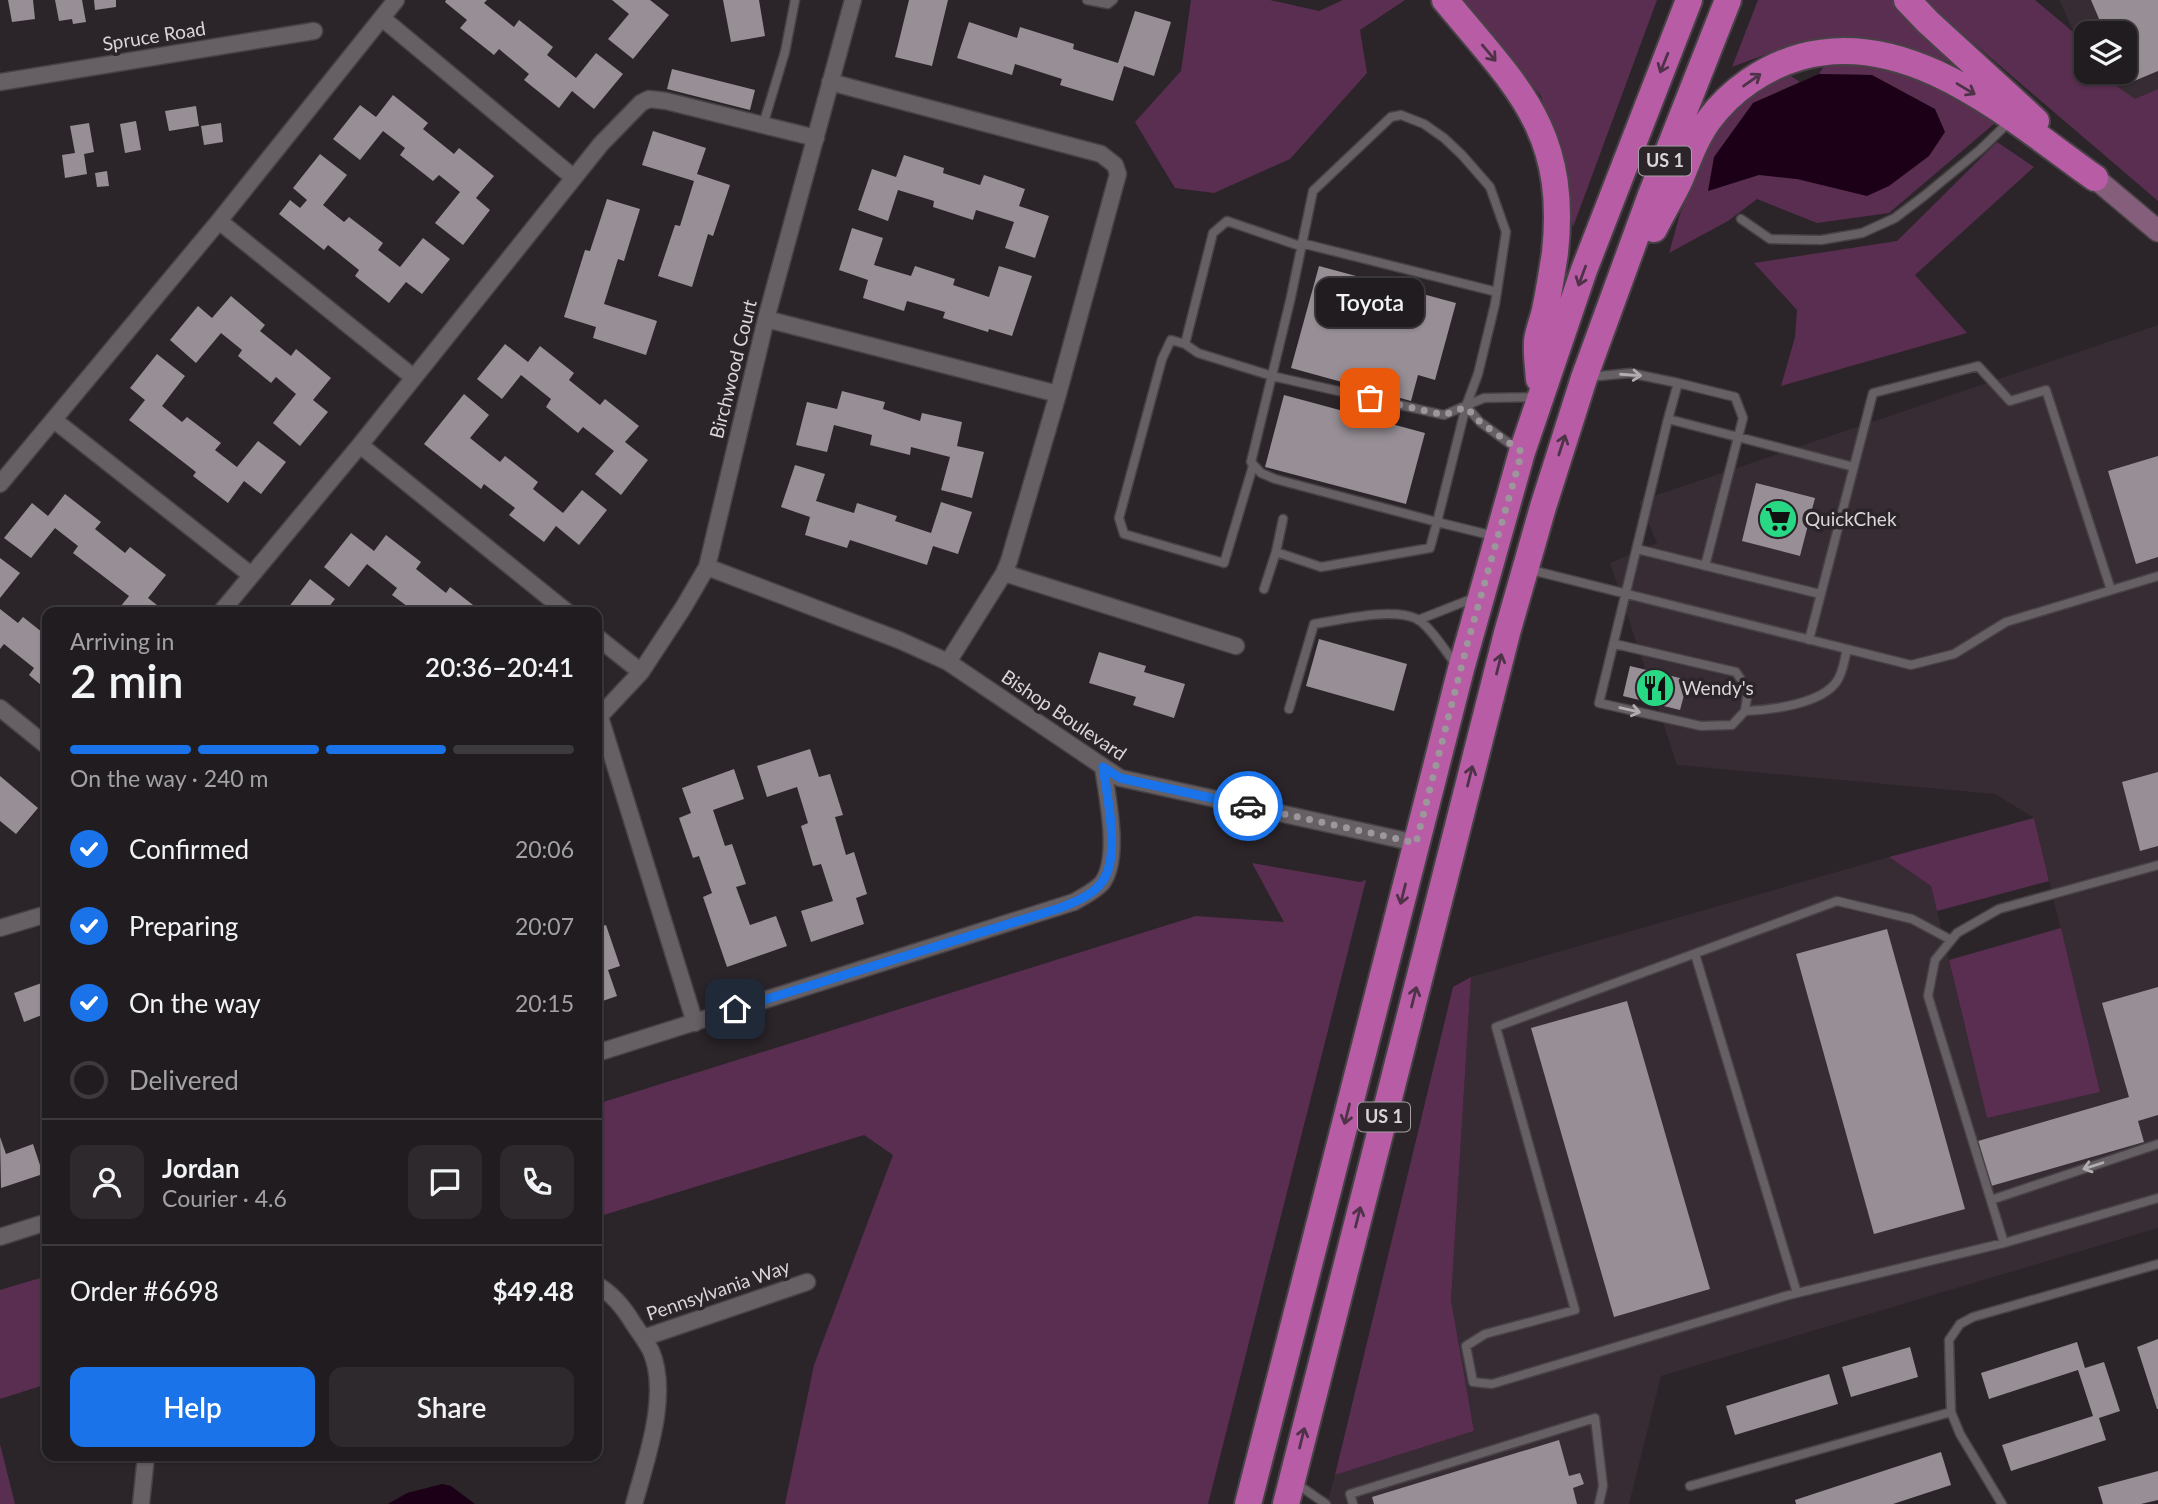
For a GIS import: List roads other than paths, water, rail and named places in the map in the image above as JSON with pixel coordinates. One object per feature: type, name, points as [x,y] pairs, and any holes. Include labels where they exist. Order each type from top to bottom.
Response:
[{"type":"highway","points":[[1445,0],[1522,95],[1538,123],[1550,156],[1555,189],[1556,226],[1552,274],[1537,341],[1539,397]]},
{"type":"highway","name":"US 1","points":[[1248,1504],[1497,536],[1539,397],[1584,270],[1689,0]]},
{"type":"highway","name":"US 1","points":[[1289,1492],[1525,569],[1603,323],[1728,0]]},
{"type":"highway","points":[[1907,0],[2095,178]]},
{"type":"highway","points":[[1603,323],[1678,182],[1702,130],[1733,94],[1774,66],[1800,57],[1828,51],[1879,53],[1910,62],[1943,76],[2095,178]]},
{"type":"main road","points":[[2095,178],[2158,231]]},
{"type":"street","points":[[0,484],[219,221],[396,0]]},
{"type":"street","name":"Birchwood Court","points":[[602,714],[640,672],[683,608],[707,566],[766,319],[853,0]]},
{"type":"street","points":[[382,18],[574,178]]},
{"type":"street","name":"Spruce Road","points":[[0,82],[314,32]]},
{"type":"street","points":[[830,82],[1089,150],[1101,154],[1115,164],[1118,174],[1058,394],[1004,573],[948,662]]},
{"type":"street","points":[[225,607],[601,144],[641,103],[649,99],[816,138]]},
{"type":"street","points":[[219,221],[413,377]]},
{"type":"street","points":[[766,319],[1058,394]]},
{"type":"street","points":[[54,420],[251,575]]},
{"type":"street","points":[[360,444],[561,607]]},
{"type":"street","name":"Bishop Boulevard","points":[[707,566],[899,640],[948,662],[1120,778],[1416,843]]},
{"type":"street","points":[[1004,573],[1236,646]]},
{"type":"street","points":[[602,641],[640,672]]},
{"type":"street","points":[[0,708],[42,743]]},
{"type":"street","points":[[602,731],[695,1023]]},
{"type":"street","points":[[602,1051],[1074,902],[1096,889],[1106,876],[1111,851],[1103,767]]},
{"type":"street","points":[[0,928],[42,915]]},
{"type":"street","points":[[0,1237],[42,1224]]},
{"type":"street","name":"Pennsylvania Way","points":[[643,1338],[807,1282]]},
{"type":"street","name":"Pennsylvania Way","points":[[602,1289],[617,1300],[643,1338],[651,1352],[655,1368],[658,1407],[634,1504]]},
{"type":"street","points":[[141,1504],[145,1461]]},
{"type":"lane","points":[[763,125],[785,52],[795,0]]},
{"type":"lane","points":[[1087,0],[1108,4],[1113,0]]},
{"type":"lane","points":[[1276,552],[1321,567],[1430,548],[1437,522],[1466,407],[1478,374],[1495,304],[1506,232],[1490,187],[1444,138],[1424,124],[1401,115],[1391,117],[1313,191],[1291,297],[1251,461],[1261,473],[1275,479],[1437,522],[1497,536]]},
{"type":"lane","points":[[1741,219],[1770,239],[1821,240],[1862,233],[1895,218],[1924,197],[2011,120]]},
{"type":"lane","points":[[1185,344],[1213,233],[1227,221],[1300,245],[1497,292]]},
{"type":"lane","points":[[1253,466],[1224,563],[1124,534],[1119,518],[1162,359],[1171,340],[1185,344],[1198,353],[1272,376],[1444,415],[1485,398],[1539,397]]},
{"type":"lane","points":[[1809,640],[1873,393],[1978,366],[2010,401],[2046,390],[2111,590]]},
{"type":"lane","points":[[1584,378],[1630,373],[1735,397],[1743,418],[1705,566]]},
{"type":"lane","points":[[1615,644],[1736,672],[1748,690],[1745,711],[1732,725],[1701,726],[1599,703],[1678,383]]},
{"type":"lane","points":[[1466,407],[1480,422],[1522,452]]},
{"type":"lane","points":[[1668,419],[1854,467]]},
{"type":"lane","points":[[1264,589],[1283,519]]},
{"type":"lane","points":[[1637,549],[1821,594]]},
{"type":"lane","points":[[1525,569],[1911,665],[1954,654],[2006,622],[2158,576]]},
{"type":"lane","points":[[1289,709],[1314,624],[1398,615],[1419,620],[1480,596]]},
{"type":"lane","points":[[1419,620],[1461,670]]},
{"type":"lane","points":[[1745,711],[1771,710],[1828,693],[1840,679],[1847,650]]},
{"type":"lane","points":[[2004,1243],[1928,996],[1935,960],[1957,933],[1999,909],[2158,865]]},
{"type":"lane","points":[[1951,940],[1912,919],[1837,901],[1496,1027],[1575,1310],[1485,1335],[1466,1346],[1473,1382],[1492,1384],[1797,1293],[2004,1243],[2158,1198]]},
{"type":"lane","points":[[1695,954],[1797,1293]]},
{"type":"lane","points":[[1991,1200],[2158,1144]]},
{"type":"lane","points":[[2001,1504],[1959,1434],[1951,1412],[1948,1348],[1951,1335],[1960,1324],[1973,1317],[2158,1264]]},
{"type":"lane","points":[[1690,1486],[1951,1412]]},
{"type":"lane","points":[[1353,1504],[1350,1494],[1595,1418],[1603,1486],[1599,1504]]},
{"type":"lane","points":[[1289,1492],[1326,1504]]},
{"type":"place","name":"Toyota","points":[[1370,398]]},
{"type":"place","name":"QuickChek","points":[[1778,519]]},
{"type":"place","name":"Wendy's","points":[[1655,688]]}]
